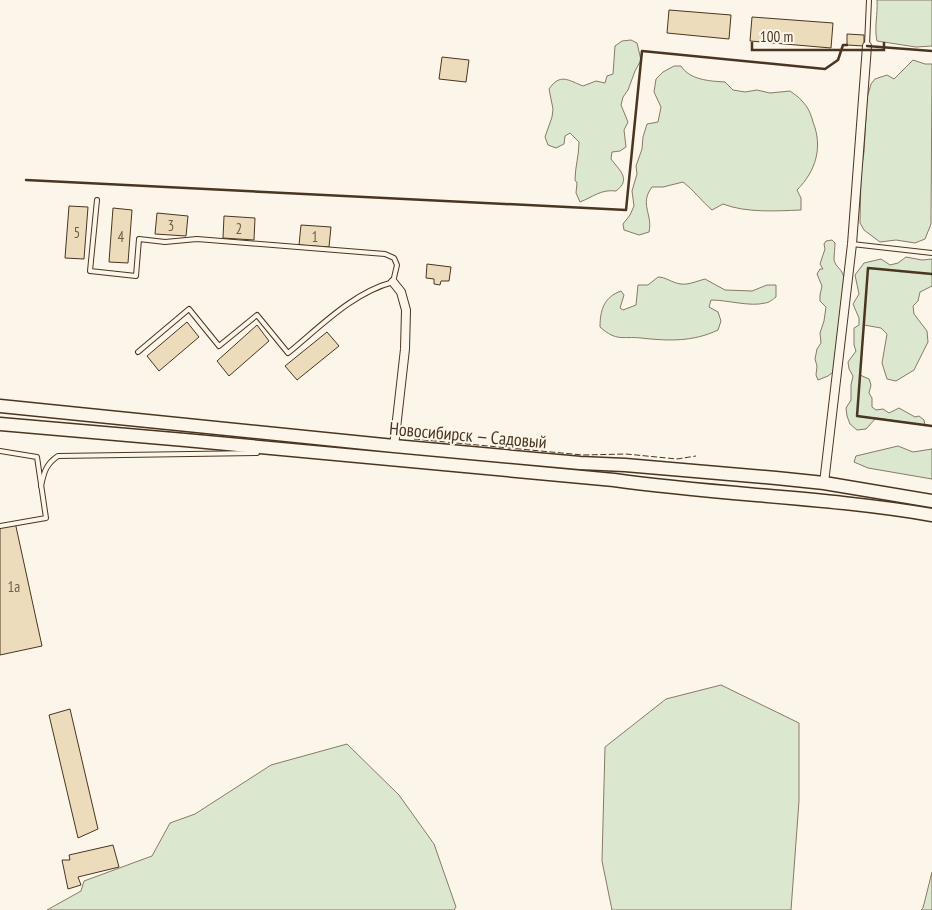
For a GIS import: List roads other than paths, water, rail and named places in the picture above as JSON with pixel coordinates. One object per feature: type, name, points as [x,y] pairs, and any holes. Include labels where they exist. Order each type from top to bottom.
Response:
[{"type":"main road","name":"Новосибирск — Садовый","points":[[0,406],[394,446],[824,483],[932,501]]},
{"type":"main road","name":"Новосибирск — Садовый","points":[[0,424],[614,480],[664,487],[824,500],[932,515]]},
{"type":"street","points":[[824,483],[852,244],[866,46]]},
{"type":"street","points":[[393,282],[401,292],[406,310],[406,349],[394,446]]},
{"type":"lane","points":[[866,46],[870,0]]},
{"type":"lane","points":[[97,200],[90,271],[136,276],[139,240],[164,242],[197,239],[385,254],[394,258],[397,265],[393,282],[382,285],[355,299],[288,353],[257,315],[219,346],[189,309],[138,352]]},
{"type":"lane","points":[[852,244],[932,253]]},
{"type":"lane","points":[[0,451],[37,457],[46,518],[0,526]]},
{"type":"lane","points":[[41,486],[44,470],[50,461],[58,456],[302,451]]}]
